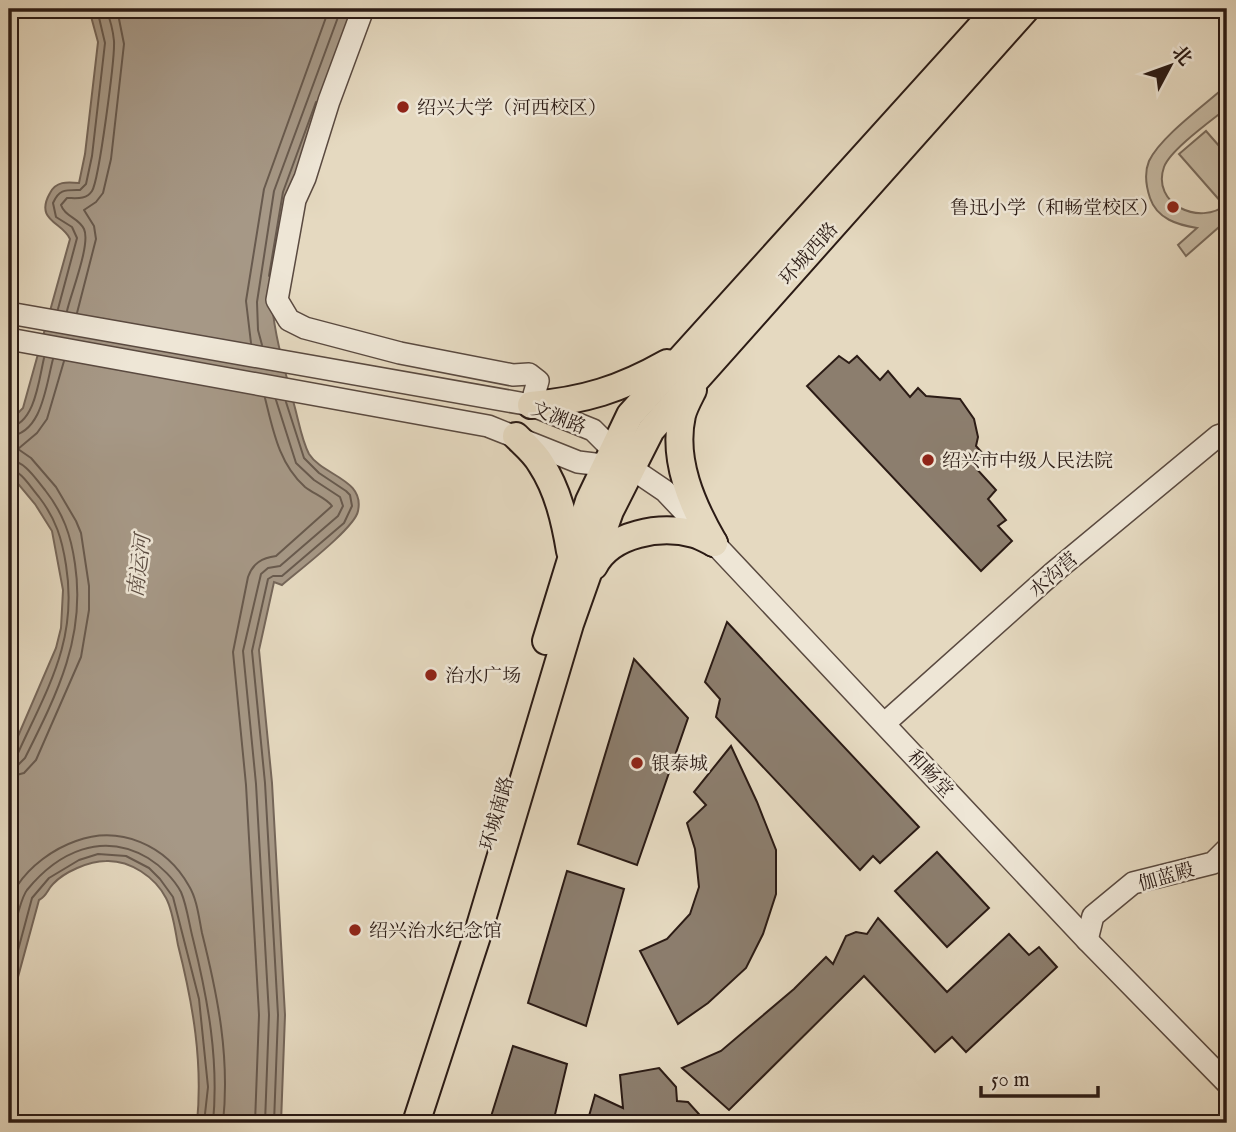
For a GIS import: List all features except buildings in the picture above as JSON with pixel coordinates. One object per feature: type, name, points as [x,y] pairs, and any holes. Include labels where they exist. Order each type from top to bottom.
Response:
[{"type":"main road","name":"环城西路","points":[[705,350],[998,9]]},
{"type":"main road","name":"环城西路","points":[[599,506],[630,415],[705,350],[1026,9]]},
{"type":"main road","points":[[531,405],[606,393],[669,362],[705,350]]},
{"type":"main road","points":[[705,350],[694,388],[682,414],[680,443],[685,480],[694,509],[714,543]]},
{"type":"main road","points":[[516,436],[541,462],[555,489],[565,522],[571,557]]},
{"type":"main road","name":"环城南路","points":[[399,1123],[448,973],[571,557],[599,506]]},
{"type":"main road","name":"环城南路","points":[[416,1123],[477,936],[569,624],[584,584],[599,506]]},
{"type":"main road","points":[[584,584],[598,558],[631,536],[661,531],[693,534],[714,543]]},
{"type":"street","points":[[363,9],[295,200],[277,300],[281,310],[289,320],[305,328],[400,353],[513,375],[529,374],[538,381],[531,405]]},
{"type":"street","name":"文渊路","points":[[9,313],[531,405],[593,430],[616,461]]},
{"type":"street","name":"文渊路","points":[[9,339],[488,426],[578,462],[616,461]]},
{"type":"street","name":"水沟营","points":[[885,723],[1054,572],[1219,436],[1227,433]]},
{"type":"street","name":"和畅堂","points":[[616,461],[665,491],[1087,940],[1227,1083]]},
{"type":"street","name":"伽蓝殿","points":[[1087,940],[1093,916],[1133,883],[1213,863],[1227,849]]},
{"type":"shaded area","points":[[1227,85],[1227,108],[1174,152],[1164,167],[1162,180],[1165,192],[1180,208],[1204,213],[1216,211],[1227,204],[1227,220],[1186,256],[1178,245],[1197,228],[1176,223],[1163,216],[1153,205],[1147,189],[1147,166],[1163,141]]},
{"type":"shaded area","points":[[1206,131],[1227,155],[1227,199],[1222,203],[1179,154]]},
{"type":"water","name":"南运河","points":[[89,9],[357,9],[272,304],[281,356],[309,454],[349,485],[358,500],[355,518],[337,538],[282,585],[274,582],[259,650],[272,783],[285,1015],[281,1123],[197,1123],[198,1055],[188,989],[172,915],[155,883],[141,871],[124,863],[99,861],[70,871],[39,900],[9,1010],[9,757],[56,648],[61,628],[63,590],[52,531],[35,504],[9,473],[9,422],[23,408],[70,239],[45,210],[52,189],[59,184],[79,183],[98,42]]},
{"type":"place","name":"绍兴大学（河西校区）","points":[[403,107]]},
{"type":"place","name":"鲁迅小学（和畅堂校区）","points":[[1173,207]]},
{"type":"place","name":"绍兴市中级人民法院","points":[[928,460]]},
{"type":"place","name":"治水广场","points":[[431,675]]},
{"type":"place","name":"银泰城","points":[[637,763]]},
{"type":"place","name":"绍兴治水纪念馆","points":[[355,930]]}]
